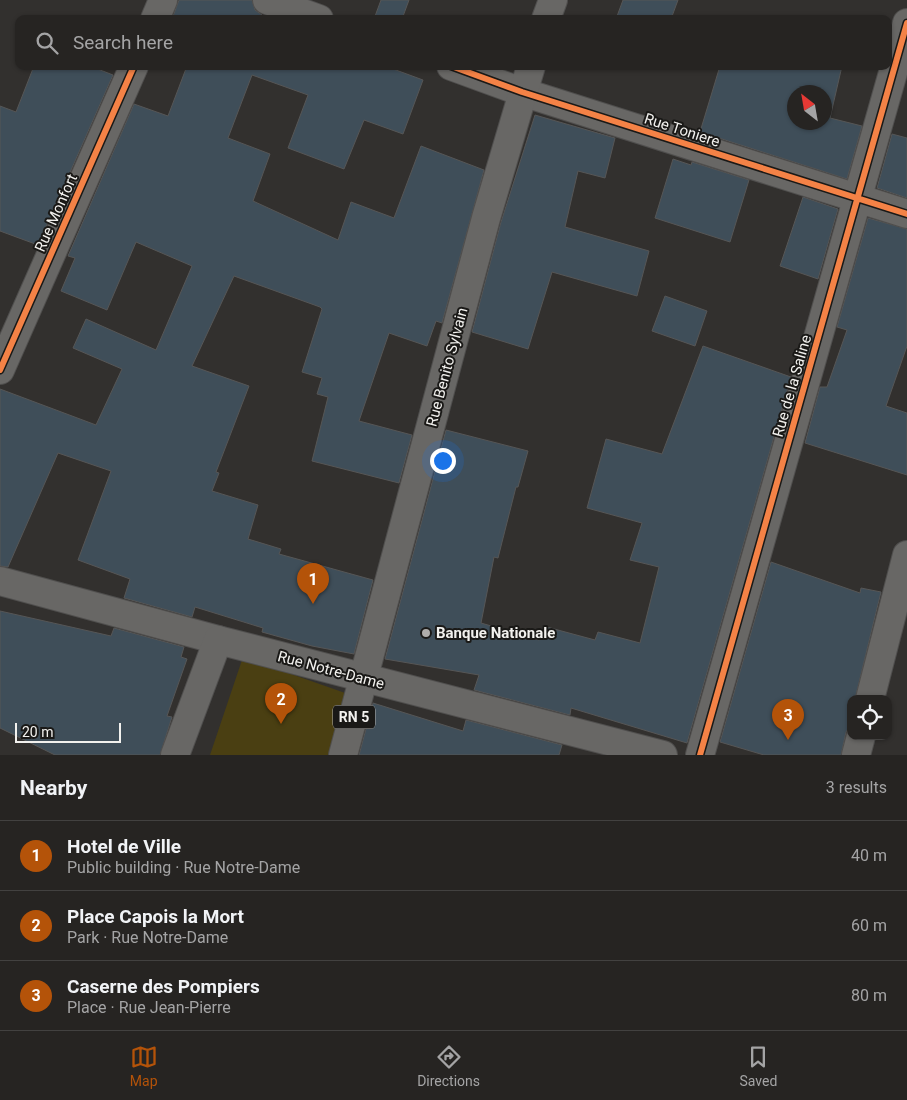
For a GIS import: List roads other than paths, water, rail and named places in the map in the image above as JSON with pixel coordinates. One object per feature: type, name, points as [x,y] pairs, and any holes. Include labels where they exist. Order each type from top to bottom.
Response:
[{"type":"street","points":[[157,15],[163,0]]},
{"type":"street","points":[[267,0],[308,15]]},
{"type":"street","points":[[547,15],[553,0]]},
{"type":"street","name":"Rue de la Saline","points":[[700,755],[907,24]]},
{"type":"street","name":"Rue Monfort","points":[[0,370],[132,70]]},
{"type":"street","name":"Rue Toniere","points":[[462,70],[522,92],[907,214]]},
{"type":"street","name":"Rue Benito Sylvain","points":[[343,755],[522,92],[530,70]]},
{"type":"street","points":[[871,695],[907,555]]},
{"type":"street","name":"Rue Notre-Dame","points":[[0,581],[364,679],[663,755]]},
{"type":"street","points":[[175,755],[218,640]]},
{"type":"street","points":[[856,755],[860,740]]},
{"type":"place","name":"Hotel de Ville","points":[[313,604]]},
{"type":"place","name":"Banque Nationale","points":[[426,633]]},
{"type":"place","name":"Place Capois la Mort","points":[[281,724]]},
{"type":"place","name":"Caserne des Pompiers","points":[[788,740]]}]
